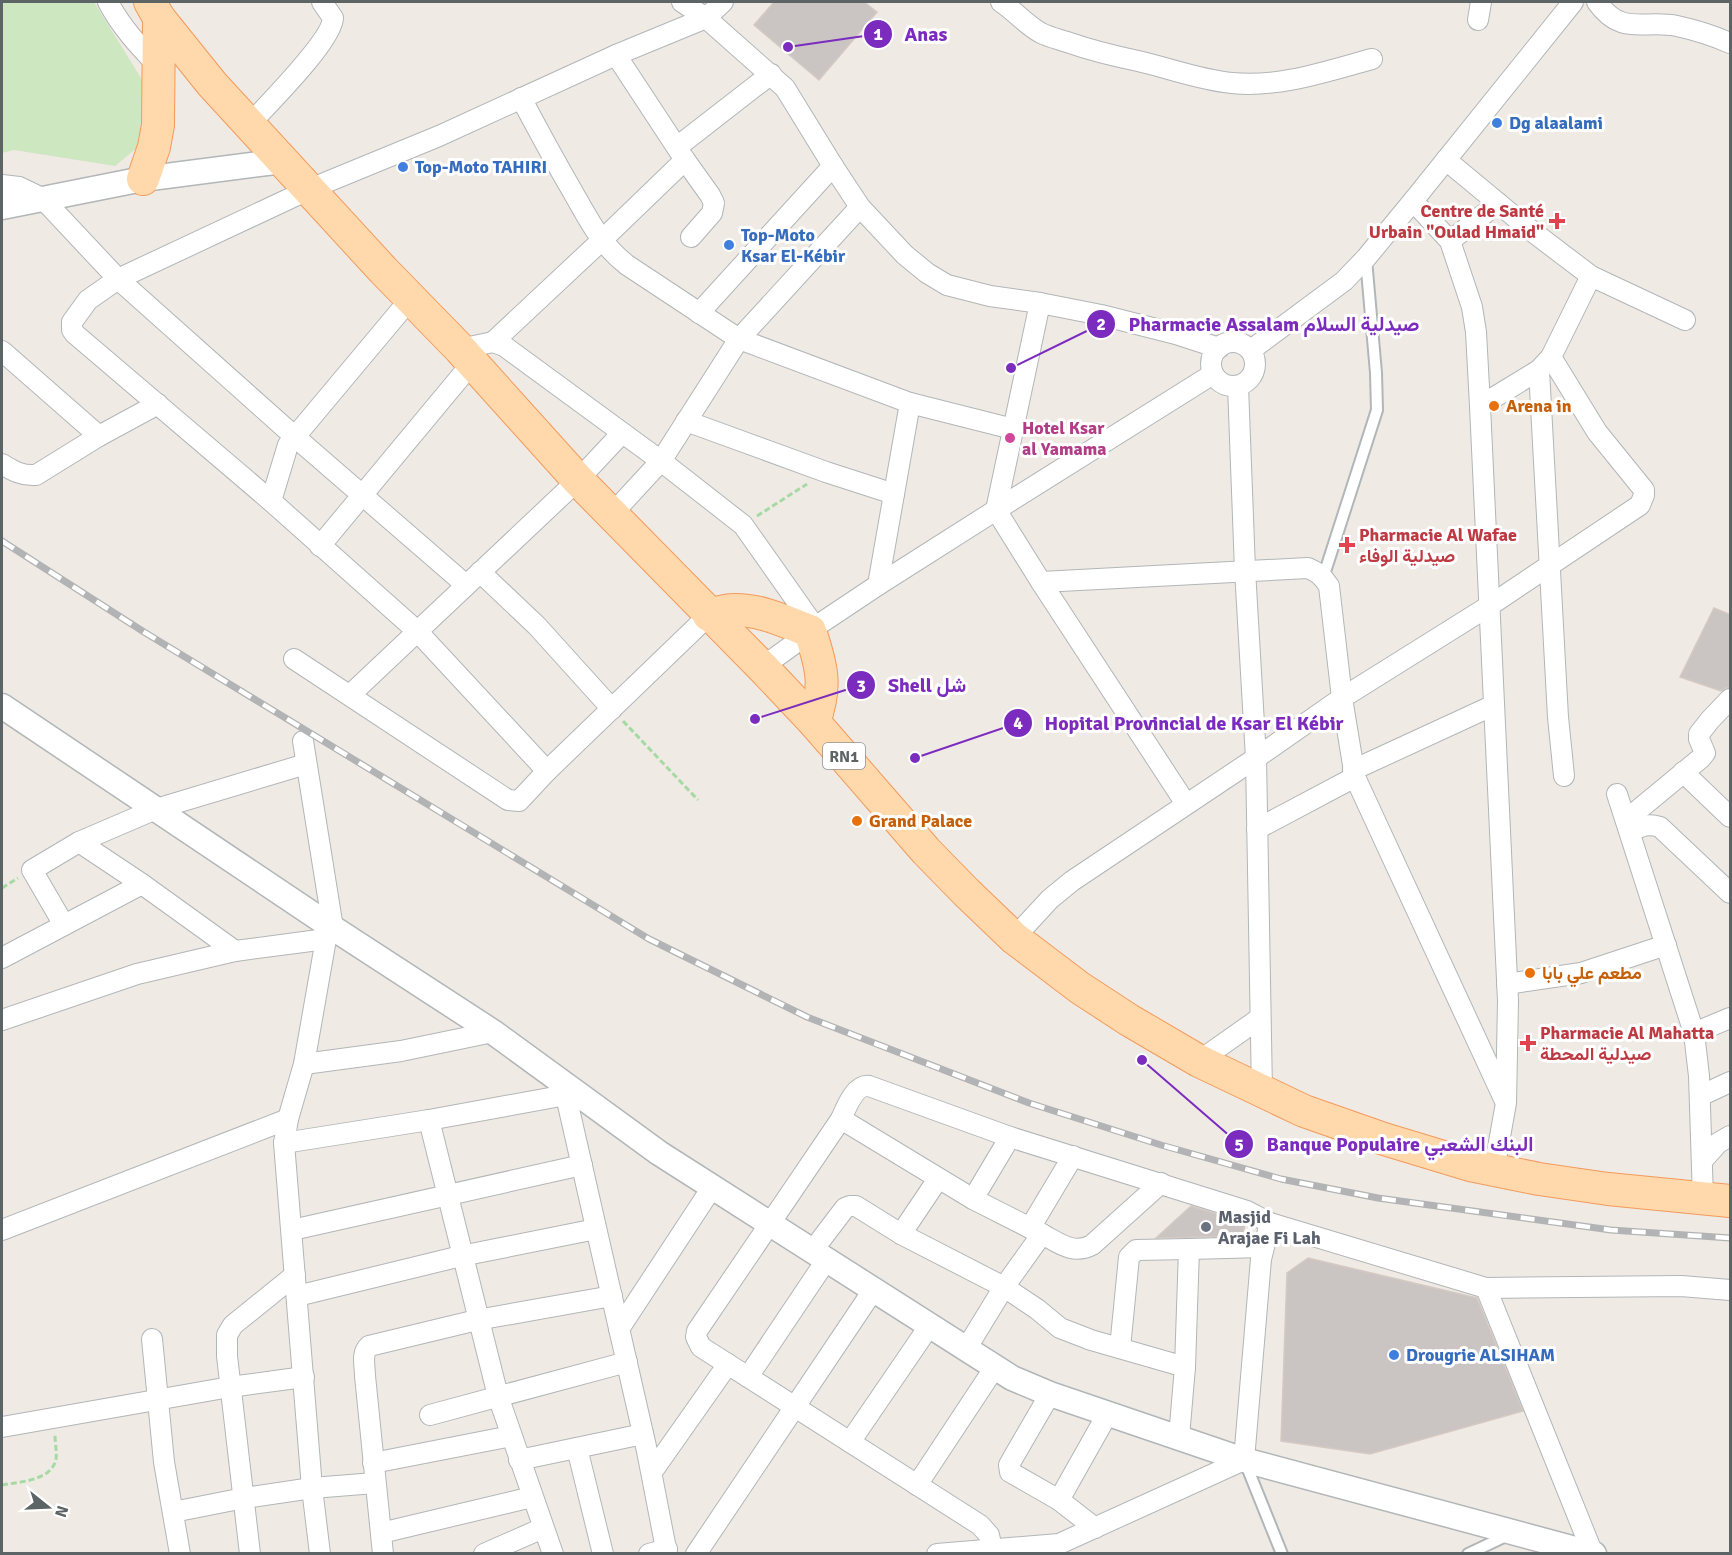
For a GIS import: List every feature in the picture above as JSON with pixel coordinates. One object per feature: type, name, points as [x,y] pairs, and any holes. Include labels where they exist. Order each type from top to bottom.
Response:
[{"type":"main road","points":[[143,179],[154,147],[158,125],[157,7]]},
{"type":"main road","name":"RN1","points":[[157,7],[212,84],[249,125],[411,298],[475,351],[578,480],[814,722],[926,851],[1014,938],[1080,988],[1129,1020],[1199,1061],[1304,1111],[1384,1140],[1470,1165],[1608,1189],[1717,1200]]},
{"type":"main road","points":[[710,615],[732,610],[769,615],[812,629],[823,690],[814,722]]},
{"type":"street","points":[[108,2],[134,41],[159,67]]},
{"type":"street","points":[[249,125],[313,53],[330,29],[333,18],[322,2]]},
{"type":"street","points":[[682,2],[706,18],[785,88],[860,207],[905,255],[927,273],[947,285],[990,296],[1101,315],[1176,334],[1219,348]]},
{"type":"street","points":[[547,771],[417,631],[271,501],[72,330],[72,322],[88,300],[118,279],[310,189],[438,136],[616,55],[706,18],[723,2]]},
{"type":"street","points":[[1001,2],[1034,29],[1044,34],[1097,52],[1207,79],[1233,83],[1271,82],[1324,72],[1372,59]]},
{"type":"street","points":[[1251,350],[1344,281],[1366,258],[1573,2]]},
{"type":"street","points":[[1597,2],[1604,11],[1624,23],[1675,26],[1731,43]]},
{"type":"street","points":[[616,55],[714,203],[712,213],[691,237]]},
{"type":"street","points":[[320,546],[475,351],[602,241],[681,154],[771,74]]},
{"type":"street","points":[[521,98],[549,152],[602,241],[627,265],[739,339],[910,403],[1013,429]]},
{"type":"street","points":[[1446,160],[1591,276],[1685,320]]},
{"type":"street","points":[[2,207],[143,179],[283,161]]},
{"type":"street","points":[[699,313],[833,166]]},
{"type":"street","points":[[2,185],[20,187],[42,198],[118,279],[466,585]]},
{"type":"street","points":[[1413,201],[1450,241],[1472,307],[1476,332],[1508,1001],[1506,1102],[1494,1170]]},
{"type":"street","points":[[1450,241],[1498,203]]},
{"type":"street","points":[[612,514],[661,461],[739,339],[860,207]]},
{"type":"street","points":[[1564,776],[1558,717],[1550,566],[1545,364],[1591,276]]},
{"type":"street","points":[[271,501],[288,445],[294,436],[411,298]]},
{"type":"street","points":[[1040,303],[996,510],[1186,804]]},
{"type":"street","points":[[1235,342],[1244,344],[1251,350],[1256,364],[1251,378],[1238,386],[1228,386],[1220,382],[1214,374],[1211,360],[1214,353],[1226,343],[1235,342]]},
{"type":"street","points":[[2,351],[99,436]]},
{"type":"street","points":[[475,351],[515,353],[743,525],[812,629]]},
{"type":"street","points":[[1480,406],[1545,364]]},
{"type":"street","points":[[1014,938],[1061,889],[1342,698],[1489,606],[1640,505],[1644,490],[1545,364]]},
{"type":"street","points":[[762,668],[812,629],[878,585],[1214,374]]},
{"type":"street","points":[[1238,386],[1245,570],[1256,758],[1262,1092]]},
{"type":"street","points":[[878,585],[910,403]]},
{"type":"street","points":[[2,464],[26,476],[36,475],[99,436],[158,404]]},
{"type":"street","points":[[686,422],[894,494]]},
{"type":"street","points":[[350,695],[578,480],[622,433]]},
{"type":"street","points":[[1041,582],[1308,568],[1316,571],[1323,578],[1329,586],[1342,698],[1354,774],[1506,1102]]},
{"type":"street","points":[[480,572],[537,626],[612,709]]},
{"type":"street","points":[[294,659],[508,800],[519,801],[547,771],[710,615]]},
{"type":"street","points":[[1628,826],[1705,753],[1699,734],[1731,699]]},
{"type":"street","points":[[1257,829],[1354,774],[1494,705]]},
{"type":"street","points":[[2,706],[156,809],[329,933],[493,1032],[572,1095],[659,1153],[1012,1378],[1050,1394],[1244,1460],[1594,1553]]},
{"type":"street","points":[[303,741],[329,933],[304,1064],[288,1119],[284,1143],[312,1488],[320,1554]]},
{"type":"street","points":[[64,926],[32,870],[79,842],[156,809],[306,764]]},
{"type":"street","points":[[1683,772],[1731,817]]},
{"type":"street","points":[[1617,794],[1694,1033],[1700,1096],[1702,1161],[1717,1200]]},
{"type":"street","points":[[1628,826],[1644,824],[1660,827],[1731,893]]},
{"type":"street","points":[[79,842],[235,951]]},
{"type":"street","points":[[2,958],[142,884]]},
{"type":"street","points":[[2,1020],[137,974],[235,951],[329,933]]},
{"type":"street","points":[[1507,984],[1581,974],[1666,945]]},
{"type":"street","points":[[1694,1033],[1731,1017]]},
{"type":"street","points":[[1199,1061],[1260,1018]]},
{"type":"street","points":[[304,1064],[401,1051],[493,1032]]},
{"type":"street","points":[[1700,1096],[1731,1082]]},
{"type":"street","points":[[992,1551],[989,1535],[980,1525],[701,1347],[696,1337],[697,1331],[841,1119],[859,1088],[864,1085],[1010,1137],[1247,1211],[1270,1223],[1486,1288],[1682,1286],[1731,1290]]},
{"type":"street","points":[[284,1143],[572,1095]]},
{"type":"street","points":[[572,1095],[582,1165],[652,1472],[661,1552]]},
{"type":"street","points":[[2,1230],[288,1119]]},
{"type":"street","points":[[841,1119],[973,1199],[1076,1250],[1092,1245],[1161,1183]]},
{"type":"street","points":[[429,1120],[461,1256],[498,1396],[553,1554]]},
{"type":"street","points":[[1702,1161],[1718,1143],[1731,1136]]},
{"type":"street","points":[[973,1199],[1010,1137]]},
{"type":"street","points":[[966,1349],[1005,1287],[1074,1156]]},
{"type":"street","points":[[292,1230],[582,1165]]},
{"type":"street","points":[[901,1234],[938,1179]]},
{"type":"street","points":[[619,1329],[713,1186]]},
{"type":"street","points":[[748,1377],[845,1208],[850,1206],[860,1209],[901,1234],[1005,1287],[1060,1328],[1083,1338],[1185,1367]]},
{"type":"street","points":[[1244,1460],[1261,1259],[1270,1223]]},
{"type":"street","points":[[297,1296],[461,1256],[596,1229]]},
{"type":"street","points":[[1120,1348],[1129,1257],[1136,1250],[1263,1247]]},
{"type":"street","points":[[1179,1437],[1185,1367],[1189,1249]]},
{"type":"street","points":[[250,1554],[227,1356],[227,1335],[233,1325],[295,1275]]},
{"type":"street","points":[[1486,1288],[1594,1553]]},
{"type":"street","points":[[696,1554],[874,1289]]},
{"type":"street","points":[[383,1554],[365,1376],[366,1349],[369,1346],[477,1320],[612,1296]]},
{"type":"street","points":[[850,1442],[930,1325]]},
{"type":"street","points":[[153,1339],[164,1462],[180,1554]]},
{"type":"street","points":[[430,1415],[627,1362]]},
{"type":"street","points":[[652,1472],[728,1364]]},
{"type":"street","points":[[917,1485],[995,1367]]},
{"type":"street","points":[[2,1427],[158,1399],[304,1377]]},
{"type":"street","points":[[1050,1394],[1014,1456],[1009,1468],[1010,1472],[1059,1500],[1095,1528]]},
{"type":"street","points":[[1059,1500],[1108,1413]]},
{"type":"street","points":[[519,1460],[643,1434]]},
{"type":"street","points":[[373,1463],[511,1436]]},
{"type":"street","points":[[576,1448],[603,1554]]},
{"type":"street","points":[[937,1554],[1061,1549],[1095,1528],[1244,1460]]},
{"type":"street","points":[[173,1512],[312,1488],[375,1483]]},
{"type":"street","points":[[381,1533],[532,1497]]},
{"type":"street","points":[[484,1554],[543,1528]]},
{"type":"lane","points":[[1323,578],[1377,411],[1366,258]]},
{"type":"lane","points":[[1244,1460],[1282,1554]]},
{"type":"lane","points":[[1468,1554],[1514,1532]]},
{"type":"path","points":[[743,525],[826,472]]},
{"type":"path","points":[[612,709],[698,800]]},
{"type":"path","points":[[2,1485],[38,1478],[48,1473],[54,1466],[56,1458],[54,1418]]},
{"type":"green space","points":[[2,2],[94,2],[144,83],[139,146],[115,166],[14,150],[2,153]]},
{"type":"building","points":[[774,2],[864,2],[877,12],[819,80],[754,25]]},
{"type":"building","points":[[1714,608],[1731,615],[1731,687],[1721,691],[1680,677]]},
{"type":"building","name":"Masjid Arajae Fi Lah","points":[[1191,1206],[1245,1223],[1243,1236],[1156,1238]]},
{"type":"building","name":"Drougrie ALSIHAM","points":[[1308,1258],[1477,1298],[1523,1411],[1370,1454],[1281,1441],[1287,1273]]},
{"type":"railway","points":[[2,541],[144,632],[649,939],[807,1017],[1029,1103],[1161,1145],[1281,1179],[1378,1198],[1611,1230],[1730,1238]]},
{"type":"place","name":"Anas","points":[[788,47]]},
{"type":"place","name":"Dg alaalami","points":[[1497,123]]},
{"type":"place","name":"Top-Moto TAHIRI","points":[[403,167]]},
{"type":"place","name":"Centre de Santé Urbain \"Oulad Hmaid\"","points":[[1557,221]]},
{"type":"place","name":"Top-Moto Ksar El-Kébir","points":[[729,245]]},
{"type":"place","name":"Pharmacie Assalam صيدلية السلام","points":[[1011,368]]},
{"type":"place","name":"Arena in","points":[[1494,406]]},
{"type":"place","name":"Hotel Ksar al Yamama","points":[[1010,438]]},
{"type":"place","name":"Pharmacie Al Wafae صيدلية الوفاء","points":[[1347,545]]},
{"type":"place","name":"Shell شل","points":[[755,719]]},
{"type":"place","name":"Hopital Provincial de Ksar El Kébir","points":[[915,758]]},
{"type":"place","name":"Grand Palace","points":[[857,821]]},
{"type":"place","name":"مطعم علي بابا","points":[[1530,973]]},
{"type":"place","name":"Pharmacie Al Mahatta صيدلية المحطة","points":[[1528,1043]]},
{"type":"place","name":"Banque Populaire البنك الشعبي","points":[[1142,1060]]},
{"type":"place","name":"Masjid Arajae Fi Lah","points":[[1206,1227]]},
{"type":"place","name":"Drougrie ALSIHAM","points":[[1394,1355]]}]
